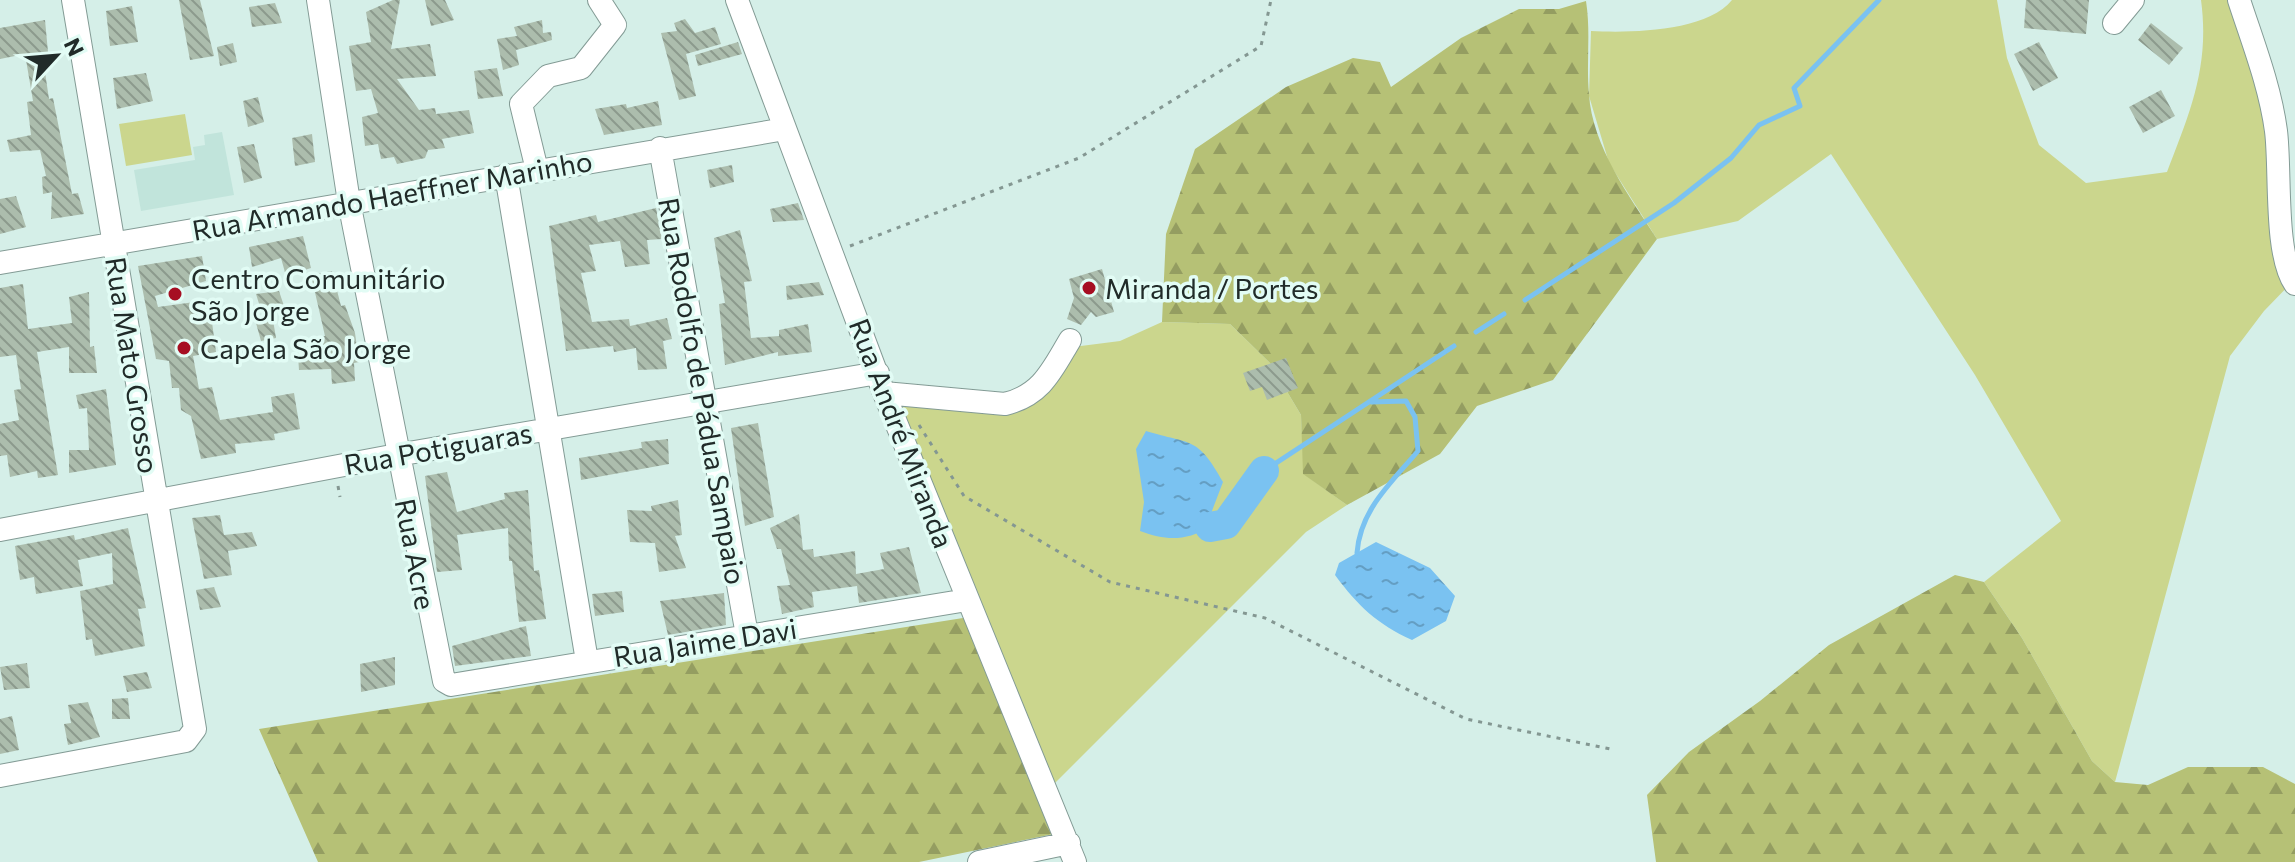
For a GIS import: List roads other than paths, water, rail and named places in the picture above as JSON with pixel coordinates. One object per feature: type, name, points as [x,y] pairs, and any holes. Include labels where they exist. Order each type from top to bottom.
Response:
[{"type":"street","name":"Rua Mato Grosso","points":[[0,776],[186,741],[195,729],[154,502],[115,243],[73,0]]},
{"type":"street","name":"Rua Acre","points":[[318,0],[349,202],[444,681]]},
{"type":"street","points":[[537,170],[521,104],[548,76],[581,68],[615,25],[599,0]]},
{"type":"street","name":"Rua André Miranda","points":[[737,0],[881,383],[1072,853]]},
{"type":"street","points":[[2114,23],[2133,0]]},
{"type":"street","points":[[2239,0],[2270,100],[2276,131],[2284,259],[2295,284]]},
{"type":"street","name":"Rua Armando Haeffner Marinho","points":[[0,263],[785,129]]},
{"type":"street","name":"Rua Rodolfo de Pádua Sampaio","points":[[660,148],[703,403],[747,635]]},
{"type":"street","points":[[506,175],[587,661]]},
{"type":"street","name":"Rua Potiguaras","points":[[0,530],[397,455],[703,403],[881,383],[1005,404],[1023,400],[1041,389],[1070,340]]},
{"type":"street","name":"Rua Jaime Davi","points":[[444,681],[451,685],[967,600]]},
{"type":"street","points":[[979,862],[1072,853]]},
{"type":"water","points":[[1146,431],[1192,444],[1214,467],[1223,482],[1207,524],[1210,527],[1176,538],[1140,531],[1144,502],[1136,449]]},
{"type":"water","points":[[1376,542],[1430,568],[1455,596],[1446,621],[1412,640],[1378,621],[1352,596],[1335,575],[1339,563]]},
{"type":"waterway","points":[[1525,300],[1674,203],[1731,158],[1759,125],[1800,106],[1794,88],[1879,0]]},
{"type":"waterway","points":[[1476,332],[1504,314]]},
{"type":"waterway","points":[[1264,471],[1454,346]]},
{"type":"waterway","points":[[1357,553],[1359,538],[1370,510],[1418,451],[1415,417],[1406,401],[1371,402]]},
{"type":"waterway","points":[[1210,527],[1226,524],[1264,471]]},
{"type":"place","name":"Miranda / Portes","points":[[1089,288]]},
{"type":"place","name":"Centro Comunitário São Jorge","points":[[175,294]]},
{"type":"place","name":"Capela São Jorge","points":[[184,348]]}]
